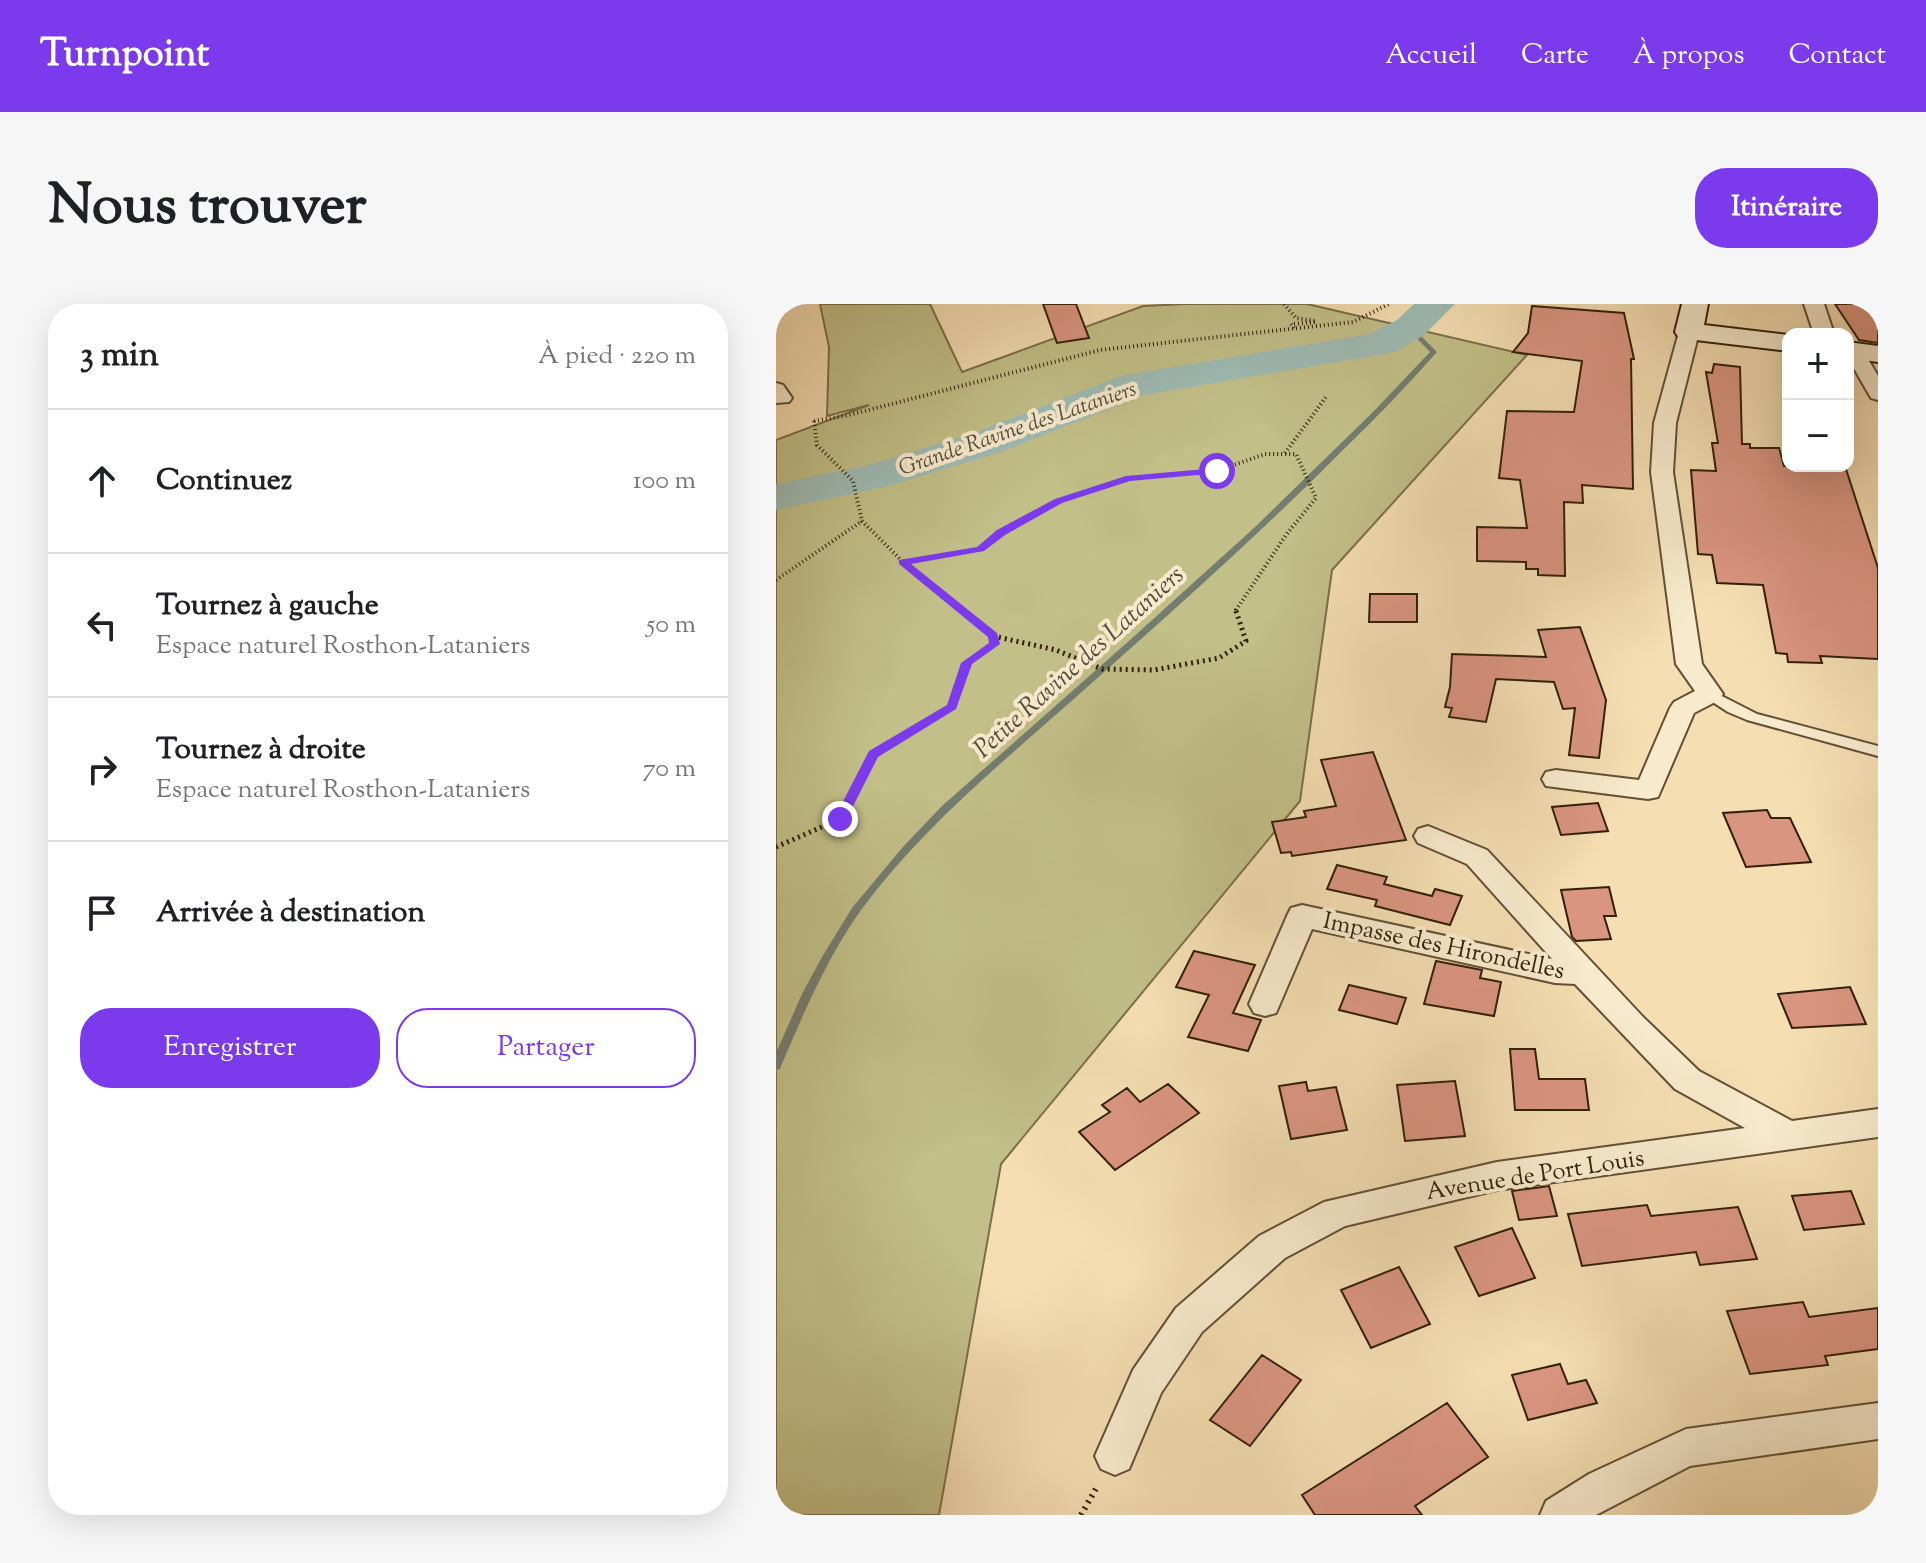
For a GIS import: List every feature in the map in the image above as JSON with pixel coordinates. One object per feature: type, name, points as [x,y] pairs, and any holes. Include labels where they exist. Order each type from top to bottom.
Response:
[{"type":"street","points":[[1556,779],[1648,790],[1683,708],[1710,694],[1689,664],[1662,472],[1665,423],[1695,304]]},
{"type":"street","points":[[1814,304],[1822,328]]},
{"type":"street","points":[[1689,332],[1782,342]]},
{"type":"street","points":[[1860,352],[1878,394]]},
{"type":"street","points":[[1428,836],[1477,857],[1632,1026],[1687,1080],[1786,1134]]},
{"type":"street","name":"Impasse des Hirondelles","points":[[1265,1004],[1302,916],[1555,971],[1586,973]]},
{"type":"street","name":"Avenue de Port Louis","points":[[1115,1456],[1147,1382],[1189,1320],[1272,1247],[1337,1213],[1497,1176],[1878,1123]]},
{"type":"street","points":[[1560,1515],[1603,1488],[1686,1448],[1878,1421]]},
{"type":"lane","points":[[1710,694],[1752,717],[1878,751]]},
{"type":"path","points":[[1284,304],[1296,318],[1315,319],[1317,322],[1291,324],[1294,328]]},
{"type":"path","points":[[903,562],[980,549],[1001,532],[1058,501],[1129,478],[1217,471],[1265,454],[1296,454],[1316,498],[1286,535],[1236,610],[1246,641],[1219,658],[1154,670],[1102,669],[1056,650],[993,636],[903,562],[862,521],[853,481],[817,445],[814,421],[849,415],[1100,350],[1353,322],[1389,304]]},
{"type":"path","points":[[1284,454],[1326,397]]},
{"type":"path","points":[[776,580],[862,521]]},
{"type":"path","points":[[776,847],[840,819],[873,754],[952,707],[967,663],[994,644],[993,636]]},
{"type":"shaded area","points":[[820,304],[930,304],[962,372],[1143,306],[1185,304],[1307,304],[1527,355],[1332,570],[1300,801],[1001,1164],[939,1515],[776,1515],[776,440],[869,405],[827,416],[829,347]]},
{"type":"building","points":[[1043,304],[1076,304],[1089,338],[1057,343]]},
{"type":"building","points":[[1835,304],[1878,304],[1878,343],[1859,340],[1854,328]]},
{"type":"building","points":[[1532,306],[1624,313],[1634,359],[1631,359],[1633,489],[1582,485],[1583,503],[1564,502],[1565,576],[1538,575],[1538,569],[1526,569],[1526,562],[1477,561],[1477,527],[1527,528],[1520,480],[1499,478],[1507,411],[1574,412],[1582,361],[1513,352],[1528,333]]},
{"type":"building","points":[[1714,364],[1740,367],[1742,444],[1750,444],[1750,448],[1779,448],[1782,472],[1847,472],[1878,568],[1878,659],[1820,656],[1822,663],[1788,662],[1787,654],[1776,653],[1763,585],[1717,583],[1712,555],[1698,554],[1691,470],[1716,471],[1712,443],[1718,443],[1706,372],[1712,373]]},
{"type":"building","points":[[1370,594],[1417,594],[1417,622],[1369,622]]},
{"type":"building","points":[[1580,627],[1606,700],[1599,758],[1569,755],[1575,708],[1563,709],[1554,682],[1496,679],[1486,722],[1449,717],[1452,708],[1445,707],[1452,654],[1546,657],[1538,630]]},
{"type":"building","points":[[1373,752],[1406,840],[1292,856],[1291,852],[1281,853],[1272,822],[1306,817],[1304,811],[1336,806],[1321,760]]},
{"type":"building","points":[[1598,803],[1608,831],[1561,835],[1552,807]]},
{"type":"building","points":[[1767,810],[1771,818],[1790,818],[1811,862],[1746,867],[1723,813]]},
{"type":"building","points":[[1337,865],[1387,877],[1384,884],[1432,896],[1435,889],[1462,896],[1450,925],[1375,906],[1377,900],[1327,889]]},
{"type":"building","points":[[1609,887],[1616,916],[1604,916],[1611,939],[1576,941],[1572,937],[1561,890]]},
{"type":"building","points":[[1194,951],[1255,965],[1233,1013],[1261,1020],[1248,1051],[1188,1037],[1209,995],[1176,987]]},
{"type":"building","points":[[1436,961],[1482,970],[1480,978],[1501,982],[1494,1016],[1424,1004]]},
{"type":"building","points":[[1349,985],[1406,998],[1397,1024],[1339,1010]]},
{"type":"building","points":[[1850,987],[1866,1024],[1792,1028],[1778,994]]},
{"type":"building","points":[[1510,1049],[1535,1049],[1539,1079],[1585,1079],[1589,1110],[1515,1110]]},
{"type":"building","points":[[1455,1081],[1465,1136],[1405,1141],[1397,1085]]},
{"type":"building","points":[[1306,1082],[1308,1091],[1336,1087],[1347,1130],[1291,1139],[1279,1086]]},
{"type":"building","points":[[1168,1084],[1199,1113],[1115,1170],[1079,1132],[1110,1112],[1102,1105],[1127,1088],[1140,1102]]},
{"type":"building","points":[[1549,1186],[1557,1216],[1519,1220],[1512,1191]]},
{"type":"building","points":[[1851,1191],[1864,1224],[1804,1230],[1792,1196]]},
{"type":"building","points":[[1647,1205],[1651,1216],[1738,1207],[1757,1259],[1700,1265],[1696,1252],[1582,1266],[1568,1214]]},
{"type":"building","points":[[1512,1228],[1535,1278],[1479,1296],[1455,1247]]},
{"type":"building","points":[[1399,1267],[1430,1324],[1371,1348],[1341,1290]]},
{"type":"building","points":[[1803,1302],[1809,1317],[1878,1308],[1878,1349],[1825,1356],[1828,1365],[1750,1374],[1727,1311]]},
{"type":"building","points":[[1262,1355],[1301,1380],[1250,1446],[1210,1420]]},
{"type":"building","points":[[1560,1364],[1568,1384],[1586,1380],[1597,1403],[1528,1420],[1512,1375]]},
{"type":"building","points":[[1447,1403],[1488,1457],[1415,1506],[1422,1515],[1315,1515],[1302,1495]]},
{"type":"waterway","name":"Grande Ravine des Lataniers","points":[[776,497],[873,477],[986,443],[1135,384],[1381,344],[1410,328],[1436,304]]},
{"type":"waterway","name":"Petite Ravine des Lataniers","points":[[776,1066],[825,959],[856,910],[892,865],[945,808],[1257,530],[1376,413],[1434,352],[1410,328]]},
{"type":"route","points":[[840,819],[873,754],[952,707],[967,663],[994,644],[993,636],[980,624],[903,562],[980,549],[1001,532],[1058,501],[1129,478],[1217,471]]}]
